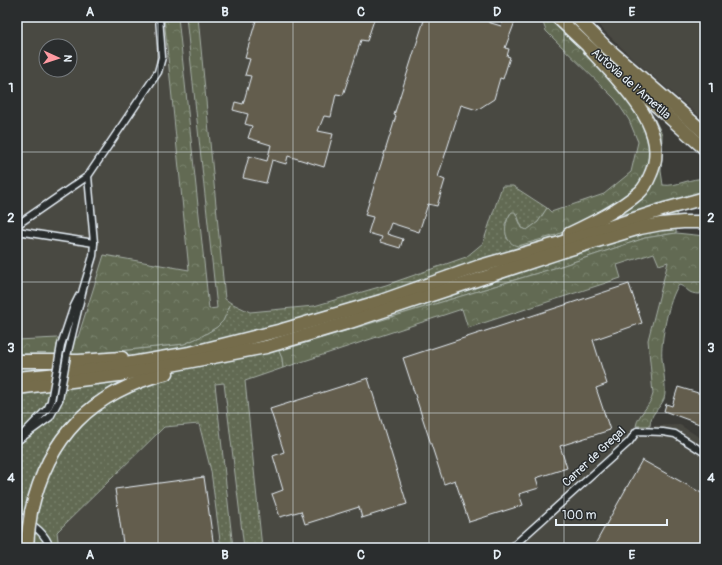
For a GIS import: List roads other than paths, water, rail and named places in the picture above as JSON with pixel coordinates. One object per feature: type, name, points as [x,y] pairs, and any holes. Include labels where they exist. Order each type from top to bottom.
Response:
[{"type":"highway","name":"Autovia de l'Ametlla","points":[[558,17],[589,48],[705,149]]},
{"type":"highway","name":"Autovia de l'Ametlla","points":[[576,17],[606,47],[705,133]]},
{"type":"highway","points":[[524,254],[567,235],[621,206],[641,191],[649,180],[654,166],[656,151],[655,140],[649,122],[632,97],[589,48]]},
{"type":"highway","points":[[17,378],[79,372],[190,353],[282,330],[381,301],[480,266],[524,254],[664,209],[705,198]]},
{"type":"highway","points":[[27,548],[31,512],[40,480],[56,448],[66,433],[90,409],[120,390],[154,377],[236,357],[350,322],[567,250],[640,228],[676,223],[705,222]]},
{"type":"highway","points":[[17,361],[79,361],[118,359],[224,344]]},
{"type":"highway","points":[[17,388],[119,375],[266,347]]},
{"type":"street","points":[[17,225],[88,176],[158,72],[162,57],[159,17]]},
{"type":"street","points":[[17,441],[50,417],[59,400],[67,356],[83,289],[92,264],[94,243],[88,176]]},
{"type":"street","points":[[17,231],[94,243]]},
{"type":"street","points":[[17,441],[48,408],[51,401],[61,345],[74,306],[83,289]]},
{"type":"street","name":"Carrer de Gregal","points":[[512,548],[629,442],[638,432],[663,432],[676,434],[705,453]]},
{"type":"street","points":[[17,515],[42,532],[48,541],[50,548]]}]
